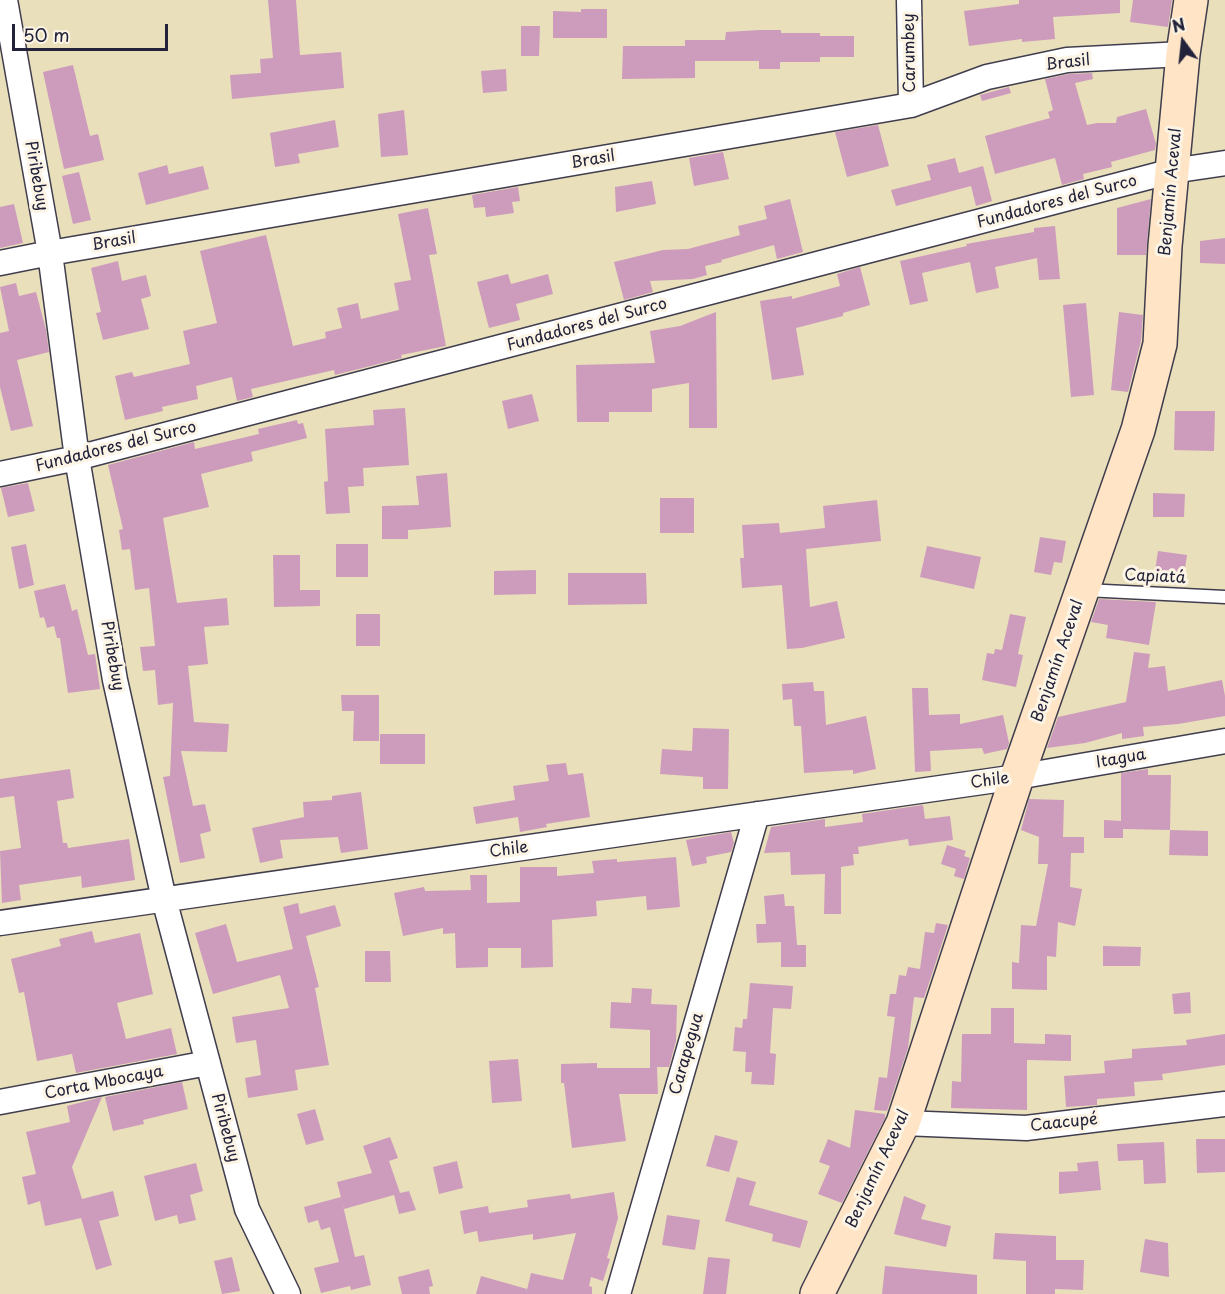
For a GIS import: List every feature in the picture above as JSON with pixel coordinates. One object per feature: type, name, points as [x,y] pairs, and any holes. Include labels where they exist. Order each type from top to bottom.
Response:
[{"type":"street","name":"Piribebuy","points":[[5,0],[50,253],[77,458],[116,680],[164,899],[247,1209],[288,1294]]},
{"type":"street","name":"Carumbey","points":[[909,0],[911,105]]},
{"type":"street","name":"Benjamín Aceval","points":[[817,1294],[903,1123],[1017,777],[1138,430],[1160,344],[1165,246],[1191,0]]},
{"type":"street","name":"Brasil","points":[[0,263],[911,105],[987,77],[1067,60],[1184,54]]},
{"type":"street","name":"Fundadores del Surco","points":[[0,474],[77,458],[1172,171],[1225,163]]},
{"type":"street","name":"Itagua","points":[[1017,777],[1225,741]]},
{"type":"street","name":"Chile","points":[[0,923],[1017,777]]},
{"type":"street","name":"Carapegua","points":[[618,1294],[757,814]]},
{"type":"street","name":"Corta Mbocaya","points":[[0,1102],[208,1063]]},
{"type":"street","name":"Caacupé","points":[[903,1123],[1026,1128],[1225,1104]]},
{"type":"lane","name":"Capiatá","points":[[1082,590],[1225,597]]},
{"type":"building","points":[[268,0],[296,0],[300,55],[341,52],[344,88],[232,99],[230,75],[261,73],[260,59],[273,58]]},
{"type":"building","points":[[1019,0],[1120,0],[1120,13],[1053,17],[1055,39],[1022,42],[1022,39],[969,46],[964,11],[1019,4]]},
{"type":"building","points":[[1133,0],[1172,0],[1168,27],[1130,22]]},
{"type":"building","points":[[581,9],[607,9],[607,38],[553,38],[553,11],[581,12]]},
{"type":"building","points":[[521,26],[540,26],[539,56],[521,56]]},
{"type":"building","points":[[781,30],[781,33],[820,33],[820,36],[854,36],[854,57],[820,57],[820,62],[780,62],[780,69],[759,69],[759,61],[695,61],[695,78],[622,79],[623,46],[685,46],[685,40],[725,40],[726,32]]},
{"type":"building","points":[[73,65],[90,136],[98,134],[104,160],[64,169],[43,72]]},
{"type":"building","points":[[506,69],[507,91],[483,93],[481,71]]},
{"type":"building","points":[[1092,73],[1093,79],[1075,83],[1087,125],[1116,123],[1117,117],[1146,109],[1156,144],[1155,150],[1111,162],[1112,167],[1083,174],[1084,179],[1062,185],[1055,158],[995,174],[985,136],[1050,118],[1048,112],[1053,110],[1045,79],[1069,74]]},
{"type":"building","points":[[1009,87],[1011,93],[982,101],[980,95]]},
{"type":"building","points":[[404,110],[408,155],[381,157],[378,114]]},
{"type":"building","points":[[335,120],[339,147],[298,154],[300,163],[275,167],[270,133]]},
{"type":"building","points":[[878,125],[889,166],[847,177],[835,132]]},
{"type":"building","points":[[723,152],[729,179],[694,186],[689,158]]},
{"type":"building","points":[[955,158],[959,173],[983,166],[992,201],[976,206],[971,186],[896,206],[891,190],[931,180],[927,165]]},
{"type":"building","points":[[167,165],[169,174],[203,166],[209,189],[146,205],[138,173]]},
{"type":"building","points":[[79,172],[91,220],[73,224],[62,176]]},
{"type":"building","points":[[652,181],[656,204],[616,212],[615,187]]},
{"type":"building","points":[[518,187],[520,201],[512,202],[514,213],[486,217],[485,207],[474,208],[472,195]]},
{"type":"building","points":[[790,199],[803,252],[777,259],[774,245],[705,266],[707,275],[693,279],[650,281],[653,292],[624,300],[614,262],[663,250],[688,249],[740,235],[738,226],[767,219],[764,206]]},
{"type":"building","points":[[1151,199],[1146,255],[1117,255],[1117,208]]},
{"type":"building","points":[[14,204],[23,243],[0,248],[0,207]]},
{"type":"building","points":[[428,208],[437,254],[429,255],[446,346],[401,355],[402,358],[335,375],[334,370],[251,389],[253,397],[237,401],[232,377],[196,386],[198,399],[162,407],[163,411],[125,420],[115,376],[132,372],[134,377],[190,364],[183,331],[217,323],[200,251],[266,235],[293,346],[326,338],[325,332],[342,328],[337,308],[358,303],[361,319],[399,310],[394,283],[411,280],[398,214]]},
{"type":"building","points":[[1055,226],[1060,279],[1039,280],[1037,258],[995,267],[999,288],[976,293],[970,262],[922,273],[928,301],[910,305],[900,261],[967,246],[966,244],[1034,232],[1034,228]]},
{"type":"building","points":[[1225,238],[1225,264],[1200,263],[1200,241]]},
{"type":"building","points":[[118,261],[122,281],[146,275],[151,296],[141,299],[149,329],[103,340],[96,313],[101,312],[91,268]]},
{"type":"building","points":[[860,267],[870,305],[843,313],[843,316],[796,328],[804,375],[772,380],[760,301],[792,296],[792,299],[840,286],[837,274]]},
{"type":"building","points":[[508,274],[511,284],[548,274],[553,294],[516,304],[520,320],[489,328],[477,282]]},
{"type":"building","points":[[16,283],[19,296],[36,292],[49,352],[17,360],[33,426],[11,431],[0,387],[0,333],[9,331],[0,287]]},
{"type":"building","points":[[1086,303],[1094,395],[1071,397],[1063,305]]},
{"type":"building","points":[[716,312],[717,428],[689,428],[689,383],[652,389],[652,412],[609,412],[609,422],[577,422],[576,365],[655,363],[650,331],[680,326]]},
{"type":"building","points":[[1119,312],[1143,315],[1141,341],[1128,392],[1111,390]]},
{"type":"building","points":[[532,394],[539,421],[508,429],[502,401]]},
{"type":"building","points":[[405,408],[409,465],[363,468],[364,486],[348,487],[350,513],[326,514],[324,482],[328,481],[325,429],[374,425],[373,410]]},
{"type":"building","points":[[1175,411],[1215,411],[1214,451],[1174,450]]},
{"type":"building","points":[[297,420],[298,424],[303,423],[307,438],[251,452],[253,461],[201,474],[209,507],[163,518],[177,603],[227,598],[229,625],[204,627],[208,664],[188,666],[194,722],[229,724],[227,752],[181,751],[193,806],[205,804],[211,831],[200,834],[205,858],[180,863],[163,777],[170,776],[173,703],[158,705],[155,670],[143,671],[140,647],[155,646],[149,588],[135,590],[130,549],[122,550],[119,530],[123,529],[108,465],[194,442],[195,449],[259,434],[258,429]]},
{"type":"building","points":[[447,473],[451,527],[408,530],[408,539],[382,539],[382,506],[419,505],[416,476]]},
{"type":"building","points":[[28,483],[35,511],[8,517],[1,488]]},
{"type":"building","points":[[1153,493],[1185,494],[1184,517],[1153,517]]},
{"type":"building","points":[[660,498],[694,498],[694,533],[660,533]]},
{"type":"building","points":[[877,500],[881,541],[806,549],[810,607],[837,601],[845,638],[802,648],[787,649],[782,585],[742,588],[740,558],[744,558],[742,525],[779,523],[780,533],[825,528],[823,506]]},
{"type":"building","points":[[1040,537],[1066,541],[1062,563],[1054,562],[1051,575],[1034,572]]},
{"type":"building","points":[[26,544],[34,585],[19,589],[11,547]]},
{"type":"building","points":[[336,544],[368,544],[368,577],[336,577]]},
{"type":"building","points":[[927,546],[981,557],[974,589],[920,577]]},
{"type":"building","points":[[1158,551],[1187,555],[1183,582],[1154,577]]},
{"type":"building","points":[[273,555],[300,555],[300,590],[320,590],[320,606],[274,607]]},
{"type":"building","points":[[536,570],[536,594],[494,595],[494,571]]},
{"type":"building","points":[[568,573],[646,573],[647,604],[568,605]]},
{"type":"building","points":[[65,584],[72,611],[77,609],[88,655],[95,654],[100,689],[68,693],[60,638],[57,638],[54,626],[47,628],[44,617],[40,618],[34,591]]},
{"type":"building","points":[[1099,599],[1156,602],[1149,645],[1106,638],[1108,625],[1091,622]]},
{"type":"building","points":[[356,614],[380,614],[380,646],[356,646]]},
{"type":"building","points":[[1010,614],[1026,617],[1018,654],[1023,655],[1016,687],[982,680],[987,653],[994,654],[995,649],[1002,650]]},
{"type":"building","points":[[1134,652],[1150,654],[1148,668],[1165,666],[1168,691],[1222,680],[1225,716],[1143,727],[1144,736],[1122,739],[1122,733],[1085,743],[1047,748],[1058,717],[1126,702]]},
{"type":"building","points":[[813,682],[814,691],[824,691],[826,725],[866,716],[876,769],[853,774],[853,770],[804,773],[801,726],[794,726],[792,699],[783,700],[782,684]]},
{"type":"building","points":[[912,688],[928,688],[929,715],[960,714],[960,724],[1003,715],[1009,743],[1007,749],[984,754],[982,748],[930,751],[931,771],[915,772]]},
{"type":"building","points":[[341,695],[379,695],[379,741],[353,741],[354,711],[342,711]]},
{"type":"building","points":[[693,728],[729,729],[728,789],[703,789],[703,777],[660,774],[662,749],[692,751]]},
{"type":"building","points":[[380,734],[425,734],[425,764],[380,764]]},
{"type":"building","points":[[566,763],[568,775],[583,773],[590,817],[546,824],[547,827],[520,832],[518,817],[476,824],[473,807],[515,800],[513,786],[549,781],[546,765]]},
{"type":"building","points":[[70,769],[74,798],[57,801],[63,843],[67,843],[68,848],[129,839],[135,880],[82,888],[81,876],[19,885],[21,900],[2,903],[0,851],[21,848],[14,796],[0,798],[0,779]]},
{"type":"building","points":[[1148,769],[1148,775],[1171,775],[1170,830],[1123,829],[1123,838],[1104,838],[1104,820],[1121,821],[1121,773]]},
{"type":"building","points":[[361,792],[368,849],[341,853],[338,837],[280,840],[283,858],[260,863],[252,828],[304,817],[303,802],[332,800],[332,796]]},
{"type":"building","points":[[1029,799],[1064,800],[1063,837],[1084,837],[1084,853],[1071,853],[1070,887],[1082,889],[1075,926],[1058,922],[1056,957],[1047,956],[1047,990],[1012,989],[1012,962],[1019,963],[1021,925],[1036,926],[1048,864],[1038,864],[1039,837],[1021,830]]},
{"type":"building","points":[[923,805],[925,819],[950,816],[953,840],[909,846],[908,839],[858,847],[859,854],[853,854],[854,865],[841,867],[841,914],[824,914],[825,874],[791,875],[790,852],[764,853],[771,827],[825,819],[825,827],[863,822],[862,814]]},
{"type":"building","points":[[1170,830],[1208,831],[1208,856],[1169,855]]},
{"type":"building","points":[[731,832],[734,843],[731,852],[706,857],[707,863],[692,866],[686,840]]},
{"type":"building","points":[[947,845],[966,851],[964,856],[970,858],[964,879],[954,876],[956,869],[941,864]]},
{"type":"building","points":[[676,857],[680,907],[647,910],[646,896],[596,901],[597,916],[552,920],[553,967],[521,968],[521,948],[488,948],[488,967],[456,968],[455,933],[443,934],[443,928],[403,936],[394,893],[424,887],[425,891],[471,890],[470,875],[487,875],[487,903],[520,902],[520,867],[557,867],[557,876],[594,873],[592,861],[617,859],[617,862]]},
{"type":"building","points":[[784,894],[785,906],[794,906],[797,945],[806,945],[806,967],[781,967],[781,942],[757,943],[756,924],[766,924],[764,896]]},
{"type":"building","points":[[298,903],[300,914],[335,905],[341,926],[306,936],[319,987],[315,988],[329,1065],[295,1070],[298,1090],[248,1098],[245,1078],[261,1075],[256,1040],[236,1043],[232,1017],[289,1008],[280,975],[213,994],[195,933],[226,924],[237,962],[293,949],[283,907]]},
{"type":"building","points":[[936,923],[948,925],[924,998],[914,997],[908,1048],[887,1111],[874,1110],[879,1077],[887,1078],[895,1017],[887,1016],[890,994],[896,994],[899,975],[906,976],[908,967],[920,969],[925,932],[934,933]]},
{"type":"building","points":[[92,931],[95,943],[140,933],[153,994],[117,1003],[126,1039],[171,1028],[177,1054],[76,1073],[72,1054],[37,1061],[24,992],[19,993],[11,959],[61,946],[59,939]]},
{"type":"building","points":[[1103,946],[1141,947],[1140,966],[1103,966]]},
{"type":"building","points":[[365,951],[390,951],[391,982],[365,982]]},
{"type":"building","points":[[750,983],[793,986],[791,1009],[773,1008],[770,1053],[776,1054],[774,1085],[751,1084],[752,1072],[745,1072],[746,1052],[733,1051],[735,1027],[742,1028],[743,1019],[747,1019]]},
{"type":"building","points":[[632,988],[652,989],[651,1004],[677,1005],[676,1041],[669,1067],[657,1067],[658,1094],[619,1094],[626,1141],[572,1148],[564,1083],[561,1083],[561,1064],[597,1063],[597,1068],[650,1068],[650,1030],[610,1028],[611,1002],[631,1003]]},
{"type":"building","points":[[1190,992],[1191,1013],[1174,1014],[1172,994]]},
{"type":"building","points":[[991,1008],[1014,1008],[1014,1043],[1045,1044],[1045,1034],[1071,1035],[1071,1061],[1027,1060],[1027,1110],[951,1108],[952,1081],[961,1082],[962,1034],[991,1034]]},
{"type":"building","points":[[1225,1034],[1225,1065],[1162,1074],[1163,1080],[1134,1082],[1135,1096],[1097,1099],[1097,1105],[1066,1107],[1064,1076],[1105,1073],[1104,1061],[1132,1058],[1132,1049],[1187,1045],[1186,1040]]},
{"type":"building","points":[[518,1059],[522,1101],[492,1103],[489,1061]]},
{"type":"building","points":[[182,1082],[188,1109],[143,1120],[144,1124],[113,1131],[105,1097]]},
{"type":"building","points":[[102,1097],[72,1167],[82,1199],[113,1191],[119,1216],[99,1221],[112,1265],[96,1270],[81,1218],[45,1226],[40,1201],[28,1205],[22,1177],[36,1174],[26,1132],[70,1122],[67,1106]]},
{"type":"building","points":[[315,1109],[324,1140],[306,1145],[297,1114]]},
{"type":"building","points":[[855,1110],[885,1114],[885,1118],[842,1203],[818,1194],[830,1166],[819,1162],[828,1139],[850,1148]]},
{"type":"building","points":[[715,1135],[738,1141],[729,1172],[706,1166]]},
{"type":"building","points":[[390,1137],[398,1158],[389,1161],[400,1193],[409,1191],[416,1210],[399,1214],[394,1195],[344,1209],[337,1182],[372,1173],[363,1146]]},
{"type":"building","points":[[1196,1139],[1225,1139],[1225,1172],[1197,1173]]},
{"type":"building","points":[[1164,1142],[1166,1183],[1144,1184],[1143,1160],[1118,1161],[1117,1144]]},
{"type":"building","points":[[457,1161],[463,1188],[439,1194],[433,1167]]},
{"type":"building","points":[[1098,1161],[1101,1190],[1059,1194],[1059,1172],[1078,1171],[1077,1163]]},
{"type":"building","points":[[196,1163],[203,1191],[190,1195],[196,1220],[179,1224],[177,1215],[155,1221],[144,1176]]},
{"type":"building","points":[[737,1177],[756,1182],[749,1205],[808,1221],[800,1248],[772,1241],[773,1234],[725,1221]]},
{"type":"building","points":[[614,1192],[618,1218],[607,1258],[610,1259],[603,1281],[591,1277],[589,1286],[592,1287],[592,1294],[526,1294],[531,1273],[563,1280],[576,1233],[533,1240],[533,1234],[479,1242],[477,1231],[464,1234],[460,1211],[488,1206],[489,1213],[528,1207],[527,1200],[570,1194],[571,1199]]},
{"type":"building","points":[[904,1196],[926,1205],[921,1219],[951,1226],[946,1247],[894,1234]]},
{"type":"building","points":[[341,1197],[355,1257],[364,1255],[371,1285],[351,1290],[350,1286],[321,1293],[314,1268],[339,1262],[330,1227],[321,1230],[318,1220],[308,1223],[304,1207]]},
{"type":"building","points":[[667,1215],[700,1220],[695,1250],[662,1245]]},
{"type":"building","points":[[995,1233],[1056,1236],[1056,1260],[1084,1260],[1083,1290],[1055,1289],[1055,1294],[1026,1294],[1026,1261],[993,1259]]},
{"type":"building","points":[[1145,1239],[1168,1243],[1169,1277],[1140,1272]]},
{"type":"building","points":[[232,1257],[240,1291],[222,1294],[214,1261]]},
{"type":"building","points":[[708,1257],[730,1259],[726,1294],[703,1294]]},
{"type":"building","points":[[885,1266],[977,1275],[977,1294],[882,1294]]},
{"type":"building","points":[[429,1269],[433,1286],[429,1287],[430,1294],[402,1294],[398,1277]]},
{"type":"building","points":[[481,1276],[527,1289],[526,1294],[476,1294]]}]
